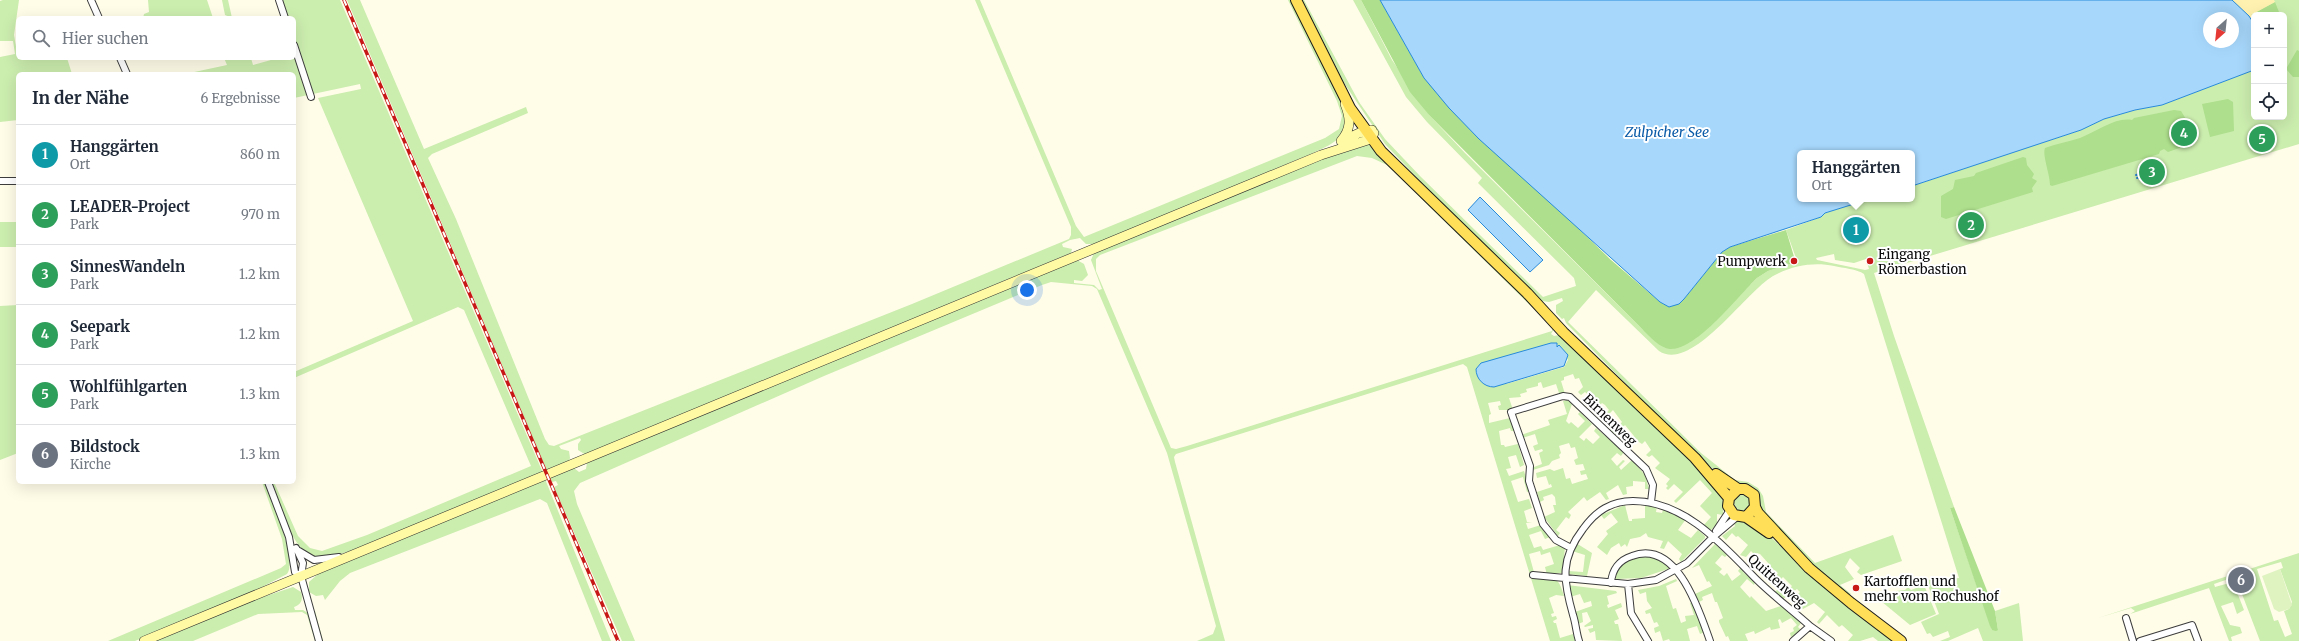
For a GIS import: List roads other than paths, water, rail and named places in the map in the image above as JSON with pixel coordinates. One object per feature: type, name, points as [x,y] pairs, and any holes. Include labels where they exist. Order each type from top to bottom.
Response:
[{"type":"main road","points":[[1296,0],[1334,77],[1371,133],[1420,191],[1462,229],[1526,293],[1562,323],[1589,349],[1610,375],[1694,458],[1729,498],[1738,514],[1757,523],[1850,603],[1902,641]]},
{"type":"main road","points":[[1314,35],[1371,133]]},
{"type":"main road","points":[[1694,458],[1738,489],[1745,489],[1752,492],[1756,501],[1755,507],[1758,513],[1798,557]]},
{"type":"main road","points":[[1729,498],[1738,489]]},
{"type":"main road","points":[[1738,514],[1755,507]]},
{"type":"street","points":[[91,0],[98,16]]},
{"type":"street","points":[[279,0],[284,16]]},
{"type":"street","points":[[296,51],[311,97]]},
{"type":"street","points":[[121,60],[126,72]]},
{"type":"street","points":[[1321,155],[1341,141],[1348,132],[1350,119],[1334,77]]},
{"type":"street","points":[[1341,141],[1371,133]]},
{"type":"street","points":[[144,641],[1321,155],[1371,133]]},
{"type":"street","points":[[0,181],[16,181]]},
{"type":"street","name":"Birnenweg","points":[[1571,548],[1556,540],[1542,524],[1529,481],[1530,466],[1511,412],[1563,396],[1570,397],[1646,469],[1653,485],[1651,502]]},
{"type":"street","points":[[269,484],[289,537],[295,572],[301,576]]},
{"type":"street","name":"Quittenweg","points":[[1571,548],[1589,520],[1604,508],[1624,501],[1651,502],[1677,511],[1712,538],[1810,626],[1793,641]]},
{"type":"street","points":[[1533,575],[1628,584],[1656,580],[1676,571],[1692,559],[1738,514]]},
{"type":"street","points":[[1712,538],[1738,514]]},
{"type":"street","points":[[289,537],[303,563],[301,576],[319,641]]},
{"type":"street","points":[[296,548],[304,556],[316,560],[354,554]]},
{"type":"street","points":[[1571,548],[1565,578],[1565,588],[1580,641]]},
{"type":"street","points":[[1611,583],[1613,572],[1620,562],[1630,556],[1641,553],[1661,557],[1676,571],[1690,590],[1710,641]]},
{"type":"street","points":[[1628,584],[1632,613],[1637,626],[1648,641]]},
{"type":"street","points":[[2126,618],[2133,641]]},
{"type":"street","points":[[2140,641],[2192,625],[2198,641]]},
{"type":"street","points":[[1810,626],[1831,641]]},
{"type":"water","name":"Zülpicher See","points":[[1380,0],[2232,0],[2251,19],[2251,71],[2162,105],[2135,110],[2104,119],[2081,130],[1915,185],[1915,150],[1797,150],[1797,202],[1860,202],[1825,213],[1821,217],[1730,247],[1722,252],[1679,304],[1669,307],[1660,302],[1479,139],[1449,108],[1424,78]]},
{"type":"water","points":[[1480,197],[1543,260],[1530,272],[1468,210]]},
{"type":"water","points":[[1551,343],[1557,343],[1557,347],[1559,345],[1568,355],[1564,366],[1494,387],[1487,386],[1481,382],[1477,376],[1476,369],[1481,363]]},
{"type":"waterway","points":[[2136,175],[2140,174]]},
{"type":"waterway","points":[[2137,178],[2141,177]]},
{"type":"railway","points":[[344,0],[618,641]]},
{"type":"place","name":"Seepark","points":[[2184,133]]},
{"type":"place","name":"Wohlfühlgarten","points":[[2262,139]]},
{"type":"place","name":"SinnesWandeln","points":[[2152,172]]},
{"type":"place","name":"LEADER-Project","points":[[1971,225]]},
{"type":"place","name":"Hanggärten","points":[[1856,230]]},
{"type":"place","name":"Pumpwerk","points":[[1794,261]]},
{"type":"place","name":"Eingang Römerbastion","points":[[1870,261]]},
{"type":"place","name":"Bildstock","points":[[2241,580]]},
{"type":"place","name":"Kartofflen und mehr vom Rochushof","points":[[1856,588]]}]
